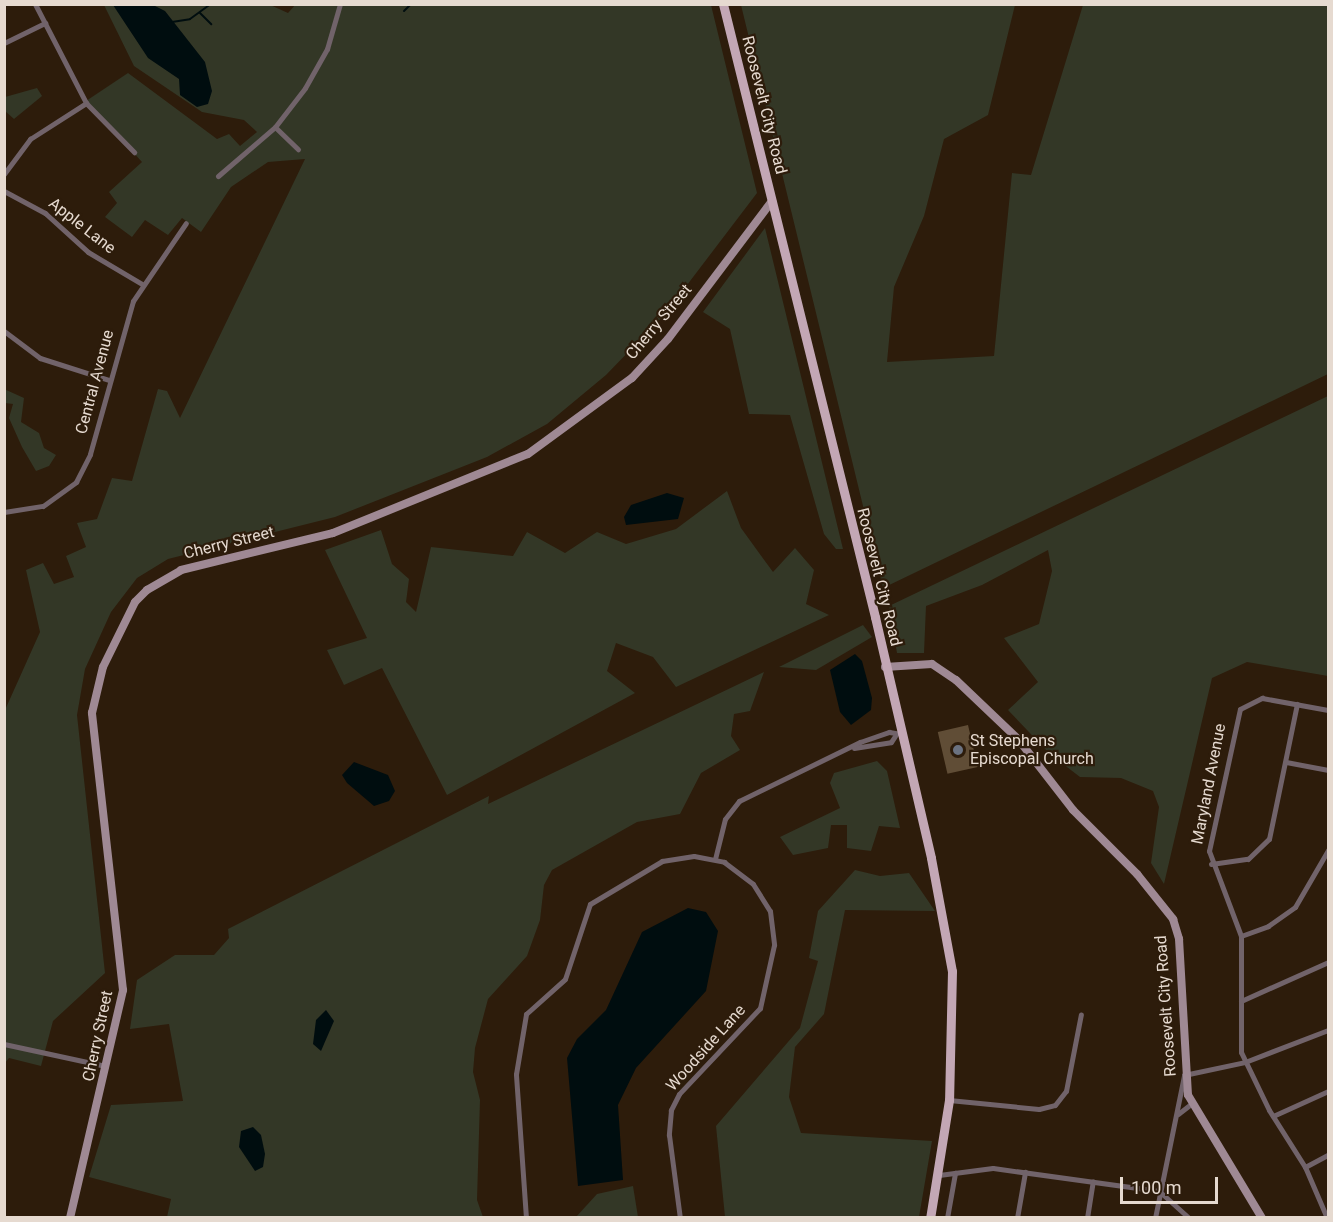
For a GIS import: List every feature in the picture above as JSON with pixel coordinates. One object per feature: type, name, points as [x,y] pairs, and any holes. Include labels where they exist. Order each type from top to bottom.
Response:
[{"type":"main road","name":"Roosevelt City Road","points":[[723,4],[885,667]]},
{"type":"main road","points":[[885,667],[898,735],[931,858],[952,971],[949,1100],[939,1175],[930,1218]]},
{"type":"street","points":[[35,4],[86,103],[134,152]]},
{"type":"street","points":[[218,176],[275,127],[327,49],[340,4]]},
{"type":"street","points":[[4,43],[45,23]]},
{"type":"street","points":[[4,174],[30,139],[86,103]]},
{"type":"street","points":[[275,127],[298,149]]},
{"type":"street","name":"Apple Lane","points":[[4,191],[45,213],[88,252],[142,284]]},
{"type":"street","name":"Cherry Street","points":[[70,1218],[121,1011],[123,974],[96,774],[92,713],[103,667],[135,602],[147,590],[182,570],[333,533],[528,454],[632,378],[668,339],[772,201]]},
{"type":"street","name":"Central Avenue","points":[[4,512],[43,506],[76,482],[90,454],[124,325],[142,284],[186,223]]},
{"type":"street","points":[[4,331],[40,357],[109,380]]},
{"type":"street","name":"Roosevelt City Road","points":[[885,667],[932,664],[956,680],[1025,747],[1073,810],[1166,910],[1179,939],[1184,1075],[1191,1103],[1262,1218]]},
{"type":"street","name":"Maryland Avenue","points":[[1328,1218],[1305,1167],[1273,1116],[1245,1062],[1239,1041],[1241,936],[1211,864],[1209,845],[1237,714],[1256,699],[1329,710]]},
{"type":"street","points":[[1211,864],[1243,861],[1264,847],[1271,834],[1297,704]]},
{"type":"street","points":[[715,859],[725,819],[739,801],[854,748],[871,737],[898,735]]},
{"type":"street","points":[[854,748],[891,742],[898,735]]},
{"type":"street","points":[[1286,762],[1329,770]]},
{"type":"street","points":[[1241,936],[1268,926],[1295,907],[1329,849]]},
{"type":"street","name":"Woodside Lane","points":[[526,1218],[516,1074],[526,1014],[565,979],[590,903],[662,861],[694,856],[715,859],[742,873],[761,894],[772,922],[774,945],[760,1008],[679,1094],[672,1110],[669,1135],[680,1218]]},
{"type":"street","points":[[1241,1001],[1329,962]]},
{"type":"street","points":[[949,1100],[1039,1109],[1055,1105],[1066,1091],[1081,1014]]},
{"type":"street","points":[[1155,1218],[1184,1075],[1245,1062],[1329,1030]]},
{"type":"street","points":[[4,1044],[108,1066]]},
{"type":"street","points":[[1273,1116],[1329,1091]]},
{"type":"street","points":[[1176,1118],[1191,1103]]},
{"type":"street","points":[[1305,1167],[1329,1155]]},
{"type":"street","points":[[939,1175],[993,1168],[1160,1191],[1190,1218]]},
{"type":"street","points":[[1017,1218],[1025,1172]]},
{"type":"street","points":[[947,1218],[956,1173]]},
{"type":"street","points":[[1086,1218],[1094,1181]]},
{"type":"green space","points":[[268,4],[288,13],[296,4],[711,5],[757,193],[665,314],[606,375],[547,424],[487,457],[335,517],[168,559],[137,578],[111,612],[85,669],[77,715],[105,973],[53,1021],[41,1066],[9,1058],[5,1063],[5,710],[40,632],[26,570],[43,563],[54,584],[74,577],[66,556],[86,547],[77,523],[97,519],[112,478],[132,481],[158,389],[167,391],[180,418],[305,159],[268,162],[231,187],[201,232],[182,218],[168,235],[145,220],[132,237],[105,217],[117,203],[109,192],[142,162],[86,101],[128,73],[217,139],[229,134],[240,146],[257,132],[244,120],[202,112],[134,66],[104,5]]},
{"type":"green space","points":[[741,5],[1015,5],[988,115],[944,139],[924,216],[894,287],[887,362],[994,356],[1012,173],[1031,175],[1083,5],[1328,5],[1328,374],[883,588]]},
{"type":"green space","points":[[37,88],[42,96],[14,119],[5,111],[5,97]]},
{"type":"green space","points":[[765,228],[843,549],[836,549],[824,534],[790,415],[749,414],[730,329],[703,312]]},
{"type":"green space","points":[[4,389],[24,398],[21,422],[39,433],[44,448],[56,455],[49,466],[36,471],[9,418],[13,404],[5,403]]},
{"type":"green space","points":[[1328,396],[1328,676],[1247,662],[1212,678],[1164,884],[1151,863],[1159,807],[1153,791],[1121,778],[1080,777],[1050,754],[1008,710],[1038,682],[1004,638],[1039,624],[1052,571],[1048,550],[982,585],[926,606],[924,653],[897,653],[889,606]]},
{"type":"green space","points":[[727,491],[741,528],[773,572],[795,548],[814,570],[806,604],[829,615],[676,687],[653,657],[616,643],[607,671],[635,693],[447,795],[382,668],[344,685],[327,650],[367,638],[325,550],[381,530],[392,564],[409,579],[406,602],[416,612],[431,547],[513,556],[527,532],[565,553],[597,532],[626,544],[676,529]]},
{"type":"green space","points":[[863,625],[872,637],[816,670],[779,667]]},
{"type":"green space","points":[[764,672],[750,711],[734,714],[731,736],[740,750],[701,773],[680,814],[637,822],[552,870],[544,885],[540,920],[527,956],[488,999],[475,1048],[473,1072],[480,1100],[477,1200],[483,1217],[167,1217],[171,1199],[89,1177],[111,1105],[183,1101],[169,1024],[130,1029],[137,980],[175,955],[214,955],[229,938],[228,929],[489,796],[488,804]]},
{"type":"green space","points":[[877,761],[887,771],[900,828],[879,826],[871,851],[847,848],[847,825],[831,825],[828,848],[793,855],[780,837],[840,808],[830,783],[834,773]]},
{"type":"green space","points":[[855,870],[880,876],[909,873],[935,911],[845,910],[824,1014],[795,1047],[789,1097],[801,1133],[932,1141],[919,1217],[725,1217],[716,1126],[800,1028],[818,961],[809,958],[818,911]]},
{"type":"green space","points":[[633,1186],[638,1217],[576,1217],[597,1194]]},
{"type":"shaded area","points":[[113,5],[153,5],[165,11],[205,62],[212,91],[208,104],[197,107],[180,95],[179,79],[148,58]]},
{"type":"shaded area","points":[[667,493],[684,498],[678,519],[626,525],[624,517],[631,505]]},
{"type":"shaded area","points":[[855,654],[862,661],[872,698],[871,710],[851,725],[840,712],[830,670]]},
{"type":"shaded area","points":[[354,762],[388,775],[395,791],[389,801],[374,806],[347,783],[342,775]]},
{"type":"shaded area","points":[[688,908],[706,912],[718,931],[706,991],[636,1068],[618,1105],[623,1180],[578,1186],[567,1058],[577,1039],[606,1010],[642,932]]},
{"type":"shaded area","points":[[326,1010],[334,1021],[321,1051],[313,1044],[316,1020]]},
{"type":"shaded area","points":[[253,1127],[261,1135],[265,1154],[263,1167],[255,1171],[239,1147],[241,1131]]},
{"type":"building","name":"St Stephens Episcopal Church","points":[[968,725],[978,767],[947,774],[938,732]]},
{"type":"waterway","points":[[172,22],[190,19],[211,4]]},
{"type":"waterway","points":[[404,11],[411,4]]},
{"type":"waterway","points":[[480,4],[489,4]]},
{"type":"waterway","points":[[200,13],[211,24]]},
{"type":"place","name":"St Stephens Episcopal Church","points":[[958,750]]}]
